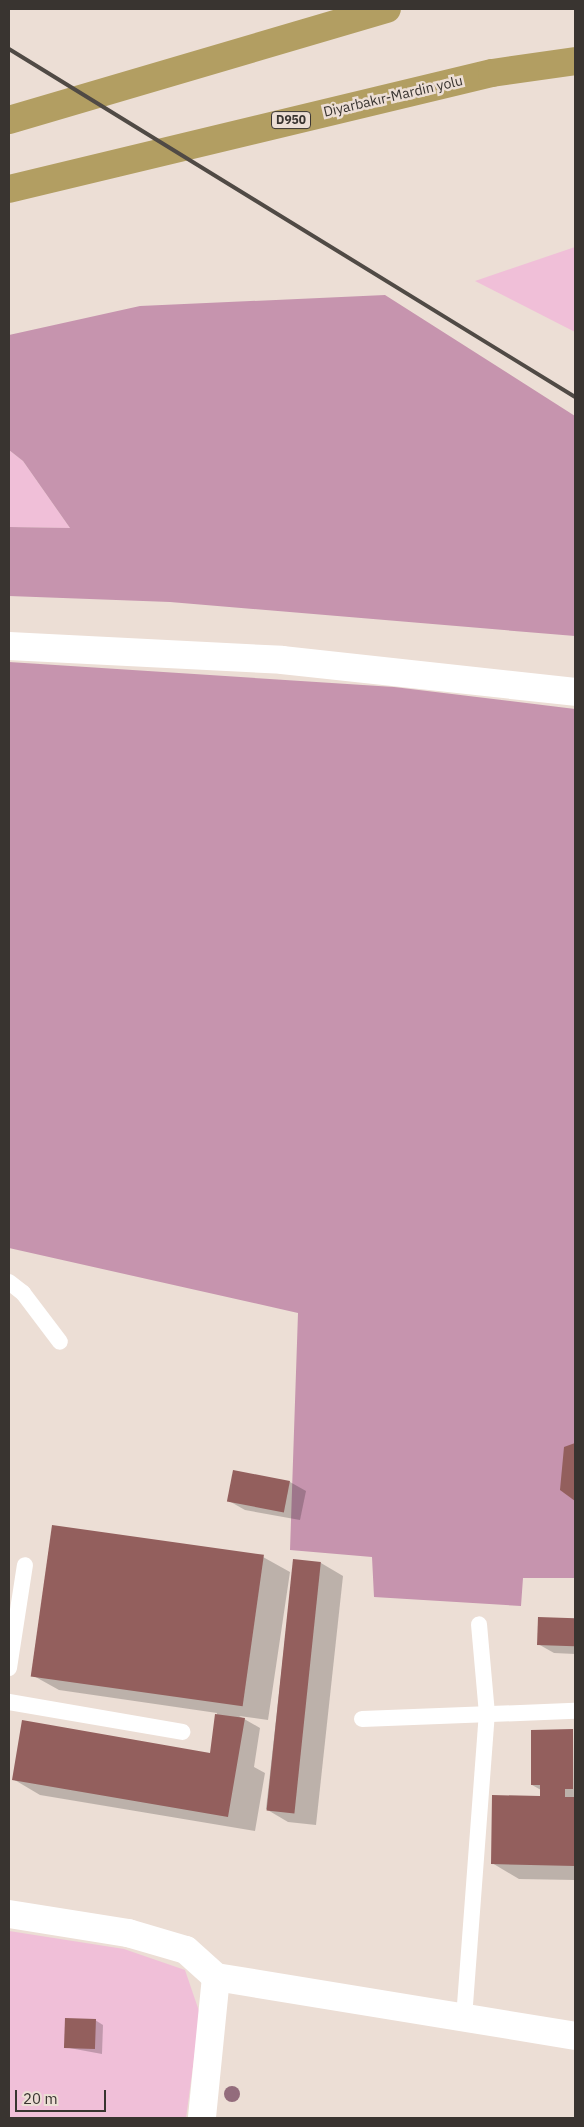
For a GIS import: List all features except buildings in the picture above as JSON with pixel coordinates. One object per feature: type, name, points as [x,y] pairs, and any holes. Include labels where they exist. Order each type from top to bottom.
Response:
[{"type":"highway","points":[[9,120],[387,9]]},
{"type":"highway","name":"Diyarbakır-Mardin yolu","points":[[9,189],[482,76],[575,61]]},
{"type":"street","points":[[9,646],[282,660],[575,692]]},
{"type":"street","points":[[9,1914],[128,1933],[186,1950],[216,1977],[575,2036]]},
{"type":"street","points":[[202,2118],[216,1977]]},
{"type":"lane","points":[[9,1282],[23,1293],[60,1342]]},
{"type":"lane","points":[[9,1668],[25,1565]]},
{"type":"lane","points":[[464,2018],[486,1714],[479,1624]]},
{"type":"lane","points":[[9,1702],[182,1732]]},
{"type":"lane","points":[[362,1719],[575,1712]]},
{"type":"shaded area","points":[[575,247],[575,332],[475,281]]},
{"type":"shaded area","points":[[385,295],[575,416],[575,636],[170,602],[9,596],[9,527],[70,528],[23,461],[9,450],[9,335],[140,306]]},
{"type":"shaded area","points":[[9,450],[23,461],[70,528],[9,527]]},
{"type":"shaded area","points":[[9,662],[394,687],[575,709],[575,1578],[523,1578],[521,1606],[374,1597],[372,1557],[290,1550],[298,1313],[9,1248]]},
{"type":"shaded area","points":[[9,1931],[124,1949],[185,1970],[200,2014],[186,2118],[9,2118]]},
{"type":"railway","points":[[9,49],[575,397]]}]
